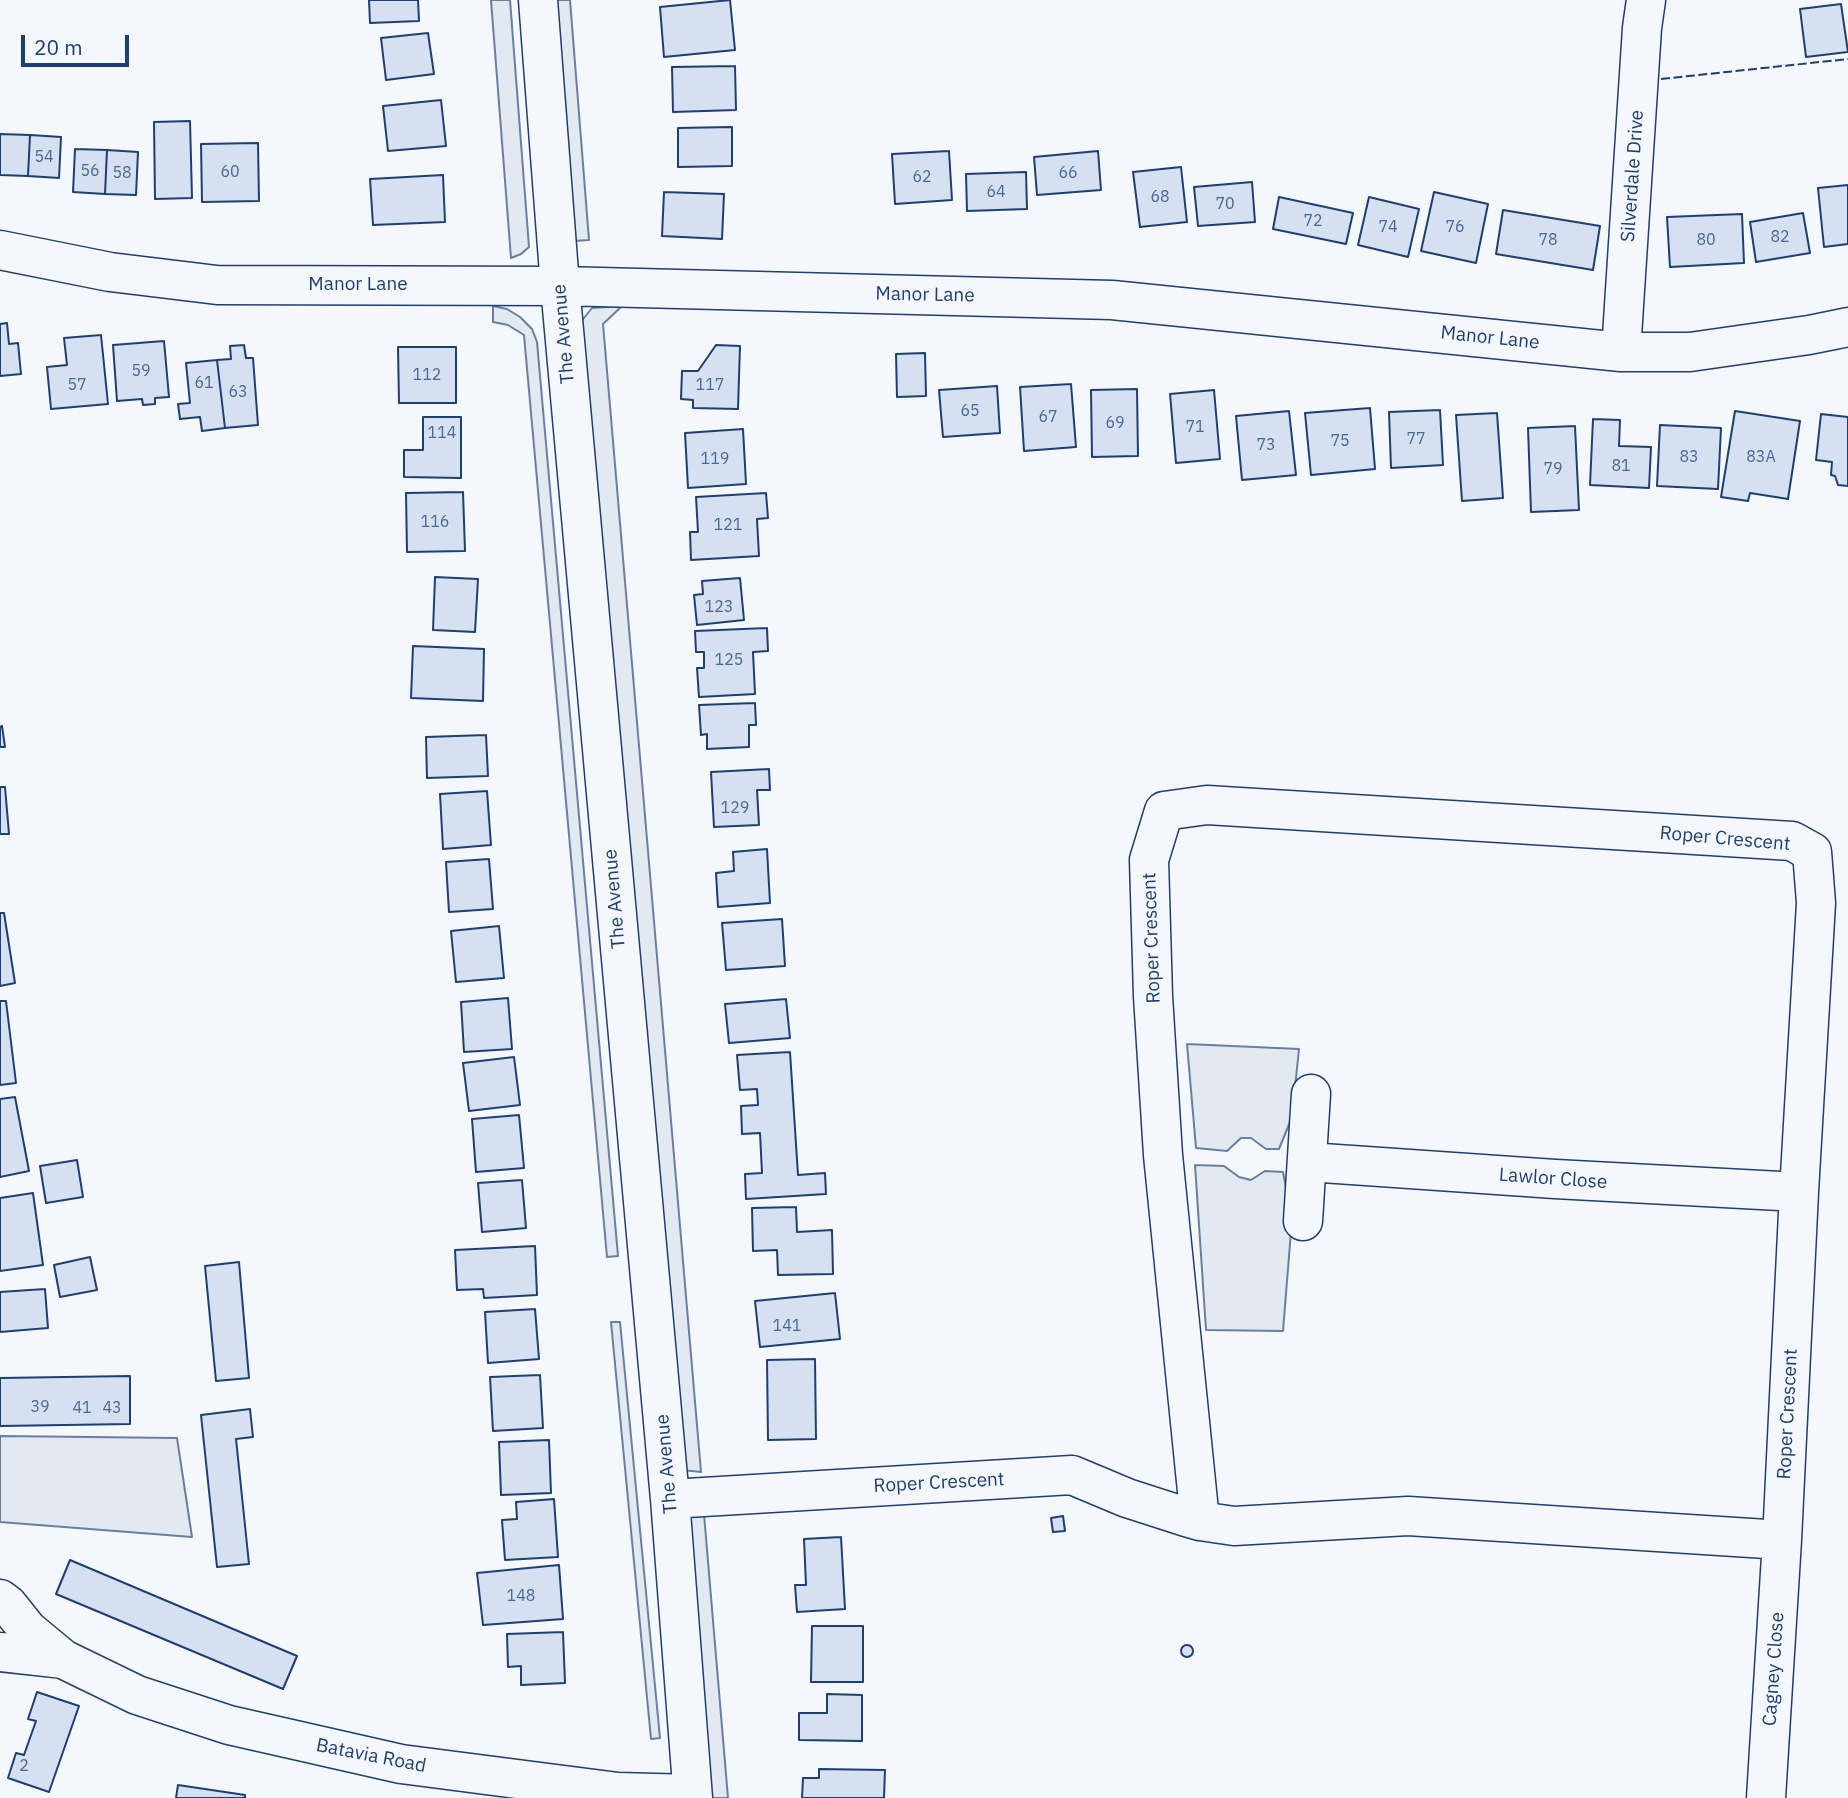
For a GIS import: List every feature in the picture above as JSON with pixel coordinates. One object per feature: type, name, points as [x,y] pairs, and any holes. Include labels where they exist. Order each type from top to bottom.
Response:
[{"type":"street","name":"The Avenue","points":[[538,0],[560,286],[670,1499],[693,1796]]},
{"type":"street","name":"Silverdale Drive","points":[[1621,352],[1642,28],[1647,0]]},
{"type":"street","name":"Manor Lane","points":[[0,250],[110,272],[217,285],[560,286],[1112,300],[1621,352],[1690,352],[1848,327]]},
{"type":"street","name":"Roper Crescent","points":[[670,1499],[1072,1475],[1127,1498],[1200,1521],[1234,1526],[1408,1516],[1782,1540],[1816,903],[1812,852],[1792,841],[1207,805],[1164,811],[1149,860],[1153,996],[1163,1155],[1200,1521]]},
{"type":"street","points":[[1303,1221],[1311,1094]]},
{"type":"street","name":"Lawlor Close","points":[[1308,1162],[1799,1192]]},
{"type":"street","name":"Cagney Close","points":[[1766,1798],[1782,1540]]},
{"type":"street","points":[[0,1638],[3,1628],[2,1599]]},
{"type":"street","name":"Batavia Road","points":[[2,1599],[28,1630],[63,1659],[137,1695],[229,1725],[401,1764],[618,1792],[693,1796]]},
{"type":"street","name":"Batavia Road","points":[[0,1652],[63,1659]]},
{"type":"shaded area","points":[[491,0],[510,0],[529,247],[511,258]]},
{"type":"shaded area","points":[[554,0],[570,0],[589,240],[574,241]]},
{"type":"shaded area","points":[[493,306],[507,309],[520,317],[532,329],[537,342],[618,1256],[607,1257],[524,335],[508,325],[493,322]]},
{"type":"shaded area","points":[[622,306],[603,324],[701,1472],[682,1470],[580,323],[592,308]]},
{"type":"shaded area","points":[[1187,1044],[1299,1049],[1292,1117],[1279,1149],[1266,1149],[1251,1138],[1241,1138],[1227,1151],[1196,1148]]},
{"type":"shaded area","points":[[1195,1165],[1224,1166],[1239,1177],[1251,1180],[1265,1171],[1283,1172],[1292,1219],[1283,1331],[1206,1330]]},
{"type":"shaded area","points":[[611,1322],[620,1322],[660,1738],[651,1739]]},
{"type":"shaded area","points":[[0,1436],[177,1438],[192,1537],[0,1522]]},
{"type":"shaded area","points":[[704,1514],[728,1798],[708,1798],[686,1515]]},
{"type":"building","points":[[369,0],[418,0],[419,21],[370,23]]},
{"type":"building","points":[[730,0],[735,50],[664,57],[660,7]]},
{"type":"building","points":[[1841,4],[1848,52],[1806,57],[1800,9]]},
{"type":"building","points":[[428,33],[434,74],[386,80],[381,38]]},
{"type":"building","points":[[735,66],[736,110],[673,112],[672,67]]},
{"type":"building","points":[[441,100],[446,146],[388,151],[383,106]]},
{"type":"building","points":[[190,121],[192,198],[155,199],[154,122]]},
{"type":"building","points":[[732,127],[732,166],[678,167],[678,128]]},
{"type":"building","points":[[0,134],[30,135],[28,176],[0,175]]},
{"type":"building","points":[[30,135],[61,137],[59,178],[28,176]]},
{"type":"building","points":[[258,143],[259,201],[202,202],[201,144]]},
{"type":"building","points":[[75,149],[107,150],[105,194],[73,192]]},
{"type":"building","points":[[107,150],[138,152],[136,195],[105,194]]},
{"type":"building","points":[[949,151],[952,200],[895,204],[892,154]]},
{"type":"building","points":[[1098,151],[1101,190],[1037,195],[1034,157]]},
{"type":"building","points":[[1181,167],[1187,222],[1140,227],[1133,172]]},
{"type":"building","points":[[1026,172],[1027,209],[967,211],[966,174]]},
{"type":"building","points":[[443,175],[445,222],[373,225],[370,179]]},
{"type":"building","points":[[1252,182],[1255,222],[1198,226],[1194,187]]},
{"type":"building","points":[[1848,185],[1848,244],[1824,247],[1818,188]]},
{"type":"building","points":[[664,192],[724,194],[722,239],[662,236]]},
{"type":"building","points":[[1434,192],[1488,204],[1476,263],[1421,251]]},
{"type":"building","points":[[1279,197],[1353,213],[1346,244],[1273,229]]},
{"type":"building","points":[[1369,197],[1419,209],[1408,257],[1358,245]]},
{"type":"building","points":[[1503,210],[1600,226],[1593,270],[1496,254]]},
{"type":"building","points":[[1803,213],[1810,253],[1756,262],[1750,222]]},
{"type":"building","points":[[1742,214],[1744,263],[1670,267],[1667,217]]},
{"type":"building","points":[[7,323],[9,344],[18,343],[21,374],[0,376],[0,324]]},
{"type":"building","points":[[101,335],[108,404],[51,409],[47,367],[67,365],[64,338]]},
{"type":"building","points":[[164,341],[169,397],[155,398],[155,404],[143,405],[142,399],[117,401],[113,345]]},
{"type":"building","points":[[244,345],[246,358],[253,358],[258,425],[225,428],[217,360],[231,359],[230,346]]},
{"type":"building","points":[[716,345],[740,346],[738,409],[693,408],[693,400],[681,399],[682,371],[698,371]]},
{"type":"building","points":[[398,347],[456,347],[456,403],[399,403]]},
{"type":"building","points":[[925,353],[926,396],[897,397],[896,354]]},
{"type":"building","points":[[217,360],[225,428],[202,431],[200,417],[180,419],[178,404],[190,403],[186,363]]},
{"type":"building","points":[[1071,384],[1076,447],[1024,451],[1020,387]]},
{"type":"building","points":[[997,386],[1000,433],[943,437],[939,390]]},
{"type":"building","points":[[1137,389],[1138,456],[1092,457],[1091,390]]},
{"type":"building","points":[[1214,390],[1220,459],[1176,463],[1170,394]]},
{"type":"building","points":[[1370,408],[1375,469],[1311,475],[1305,413]]},
{"type":"building","points":[[1440,410],[1443,465],[1391,468],[1389,412]]},
{"type":"building","points":[[1289,411],[1296,475],[1242,480],[1236,416]]},
{"type":"building","points":[[1735,411],[1800,421],[1788,499],[1750,493],[1748,501],[1721,497]]},
{"type":"building","points":[[1497,413],[1503,498],[1462,501],[1456,415]]},
{"type":"building","points":[[1821,414],[1848,417],[1848,486],[1838,485],[1835,476],[1831,475],[1832,462],[1816,460]]},
{"type":"building","points":[[423,417],[461,417],[461,478],[404,477],[404,450],[423,450]]},
{"type":"building","points":[[1593,419],[1620,420],[1619,446],[1651,447],[1649,488],[1590,485]]},
{"type":"building","points":[[1660,425],[1721,428],[1718,489],[1657,486]]},
{"type":"building","points":[[1575,426],[1579,510],[1531,512],[1528,428]]},
{"type":"building","points":[[743,429],[746,484],[688,488],[685,433]]},
{"type":"building","points":[[463,492],[465,551],[407,552],[406,493]]},
{"type":"building","points":[[766,493],[768,518],[757,519],[759,556],[691,560],[690,532],[698,532],[696,497]]},
{"type":"building","points":[[435,577],[478,579],[475,632],[433,630]]},
{"type":"building","points":[[740,578],[744,620],[697,625],[694,595],[703,594],[702,581]]},
{"type":"building","points":[[767,628],[768,651],[753,652],[755,694],[699,697],[697,668],[704,668],[704,652],[696,652],[695,631]]},
{"type":"building","points":[[413,646],[484,649],[483,701],[411,698]]},
{"type":"building","points":[[755,703],[756,725],[749,725],[749,747],[707,749],[707,734],[701,735],[699,705]]},
{"type":"building","points":[[2,726],[5,747],[0,747]]},
{"type":"building","points":[[486,735],[488,776],[427,778],[426,737]]},
{"type":"building","points":[[769,769],[770,790],[757,790],[759,825],[714,827],[711,772]]},
{"type":"building","points":[[0,787],[5,787],[9,834],[0,834]]},
{"type":"building","points":[[487,791],[491,845],[443,849],[440,794]]},
{"type":"building","points":[[767,849],[770,903],[718,907],[716,873],[734,871],[733,852]]},
{"type":"building","points":[[489,859],[493,909],[449,912],[446,862]]},
{"type":"building","points":[[0,913],[4,913],[15,983],[0,986]]},
{"type":"building","points":[[782,919],[785,966],[726,970],[722,923]]},
{"type":"building","points":[[499,926],[504,978],[456,982],[451,931]]},
{"type":"building","points":[[508,998],[512,1049],[464,1052],[461,1002]]},
{"type":"building","points":[[786,999],[790,1038],[729,1043],[725,1004]]},
{"type":"building","points":[[0,1001],[6,1001],[16,1083],[0,1085]]},
{"type":"building","points":[[790,1052],[798,1175],[825,1173],[826,1194],[746,1199],[745,1174],[762,1173],[760,1133],[742,1134],[741,1106],[758,1105],[757,1089],[740,1090],[737,1055]]},
{"type":"building","points":[[514,1057],[520,1105],[469,1111],[463,1063]]},
{"type":"building","points":[[15,1097],[29,1171],[0,1177],[0,1099]]},
{"type":"building","points":[[519,1115],[524,1168],[476,1172],[472,1119]]},
{"type":"building","points":[[77,1160],[83,1197],[46,1203],[40,1166]]},
{"type":"building","points":[[522,1180],[526,1228],[482,1232],[478,1183]]},
{"type":"building","points":[[33,1193],[43,1265],[0,1271],[0,1198]]},
{"type":"building","points":[[796,1207],[797,1232],[832,1230],[833,1274],[778,1275],[777,1250],[753,1251],[752,1208]]},
{"type":"building","points":[[535,1246],[537,1295],[484,1298],[483,1289],[457,1290],[455,1250]]},
{"type":"building","points":[[90,1257],[97,1290],[60,1297],[54,1265]]},
{"type":"building","points":[[239,1262],[249,1378],[216,1381],[205,1266]]},
{"type":"building","points":[[45,1289],[48,1328],[0,1332],[0,1292]]},
{"type":"building","points":[[835,1293],[840,1339],[760,1347],[755,1301]]},
{"type":"building","points":[[535,1309],[539,1359],[488,1363],[485,1312]]},
{"type":"building","points":[[815,1359],[816,1439],[768,1440],[767,1360]]},
{"type":"building","points":[[540,1375],[543,1428],[493,1431],[490,1377]]},
{"type":"building","points":[[130,1376],[130,1424],[0,1426],[0,1378]]},
{"type":"building","points":[[250,1409],[253,1437],[236,1439],[249,1564],[217,1567],[201,1415]]},
{"type":"building","points":[[549,1440],[551,1493],[501,1495],[499,1442]]},
{"type":"building","points":[[554,1499],[558,1557],[505,1560],[502,1520],[517,1519],[516,1502]]},
{"type":"building","points":[[1063,1516],[1065,1531],[1053,1532],[1051,1518]]},
{"type":"building","points":[[841,1537],[845,1609],[797,1612],[795,1585],[806,1585],[804,1539]]},
{"type":"building","points":[[70,1560],[297,1656],[283,1689],[56,1594]]},
{"type":"building","points":[[559,1565],[563,1619],[483,1625],[477,1573]]},
{"type":"building","points":[[812,1626],[863,1626],[863,1682],[811,1682]]},
{"type":"building","points":[[563,1632],[565,1683],[521,1685],[521,1666],[508,1667],[507,1634]]},
{"type":"building","points":[[1187,1645],[1193,1651],[1187,1657],[1181,1651]]},
{"type":"building","points":[[37,1692],[79,1706],[49,1792],[8,1778],[16,1753],[24,1755],[36,1721],[28,1719]]},
{"type":"building","points":[[827,1694],[862,1695],[862,1741],[799,1740],[799,1713],[827,1713]]},
{"type":"building","points":[[819,1769],[885,1770],[884,1798],[802,1798],[803,1778],[819,1778]]},
{"type":"building","points":[[178,1785],[245,1795],[245,1798],[176,1798]]},
{"type":"fence","points":[[1661,79],[1848,59]]}]
